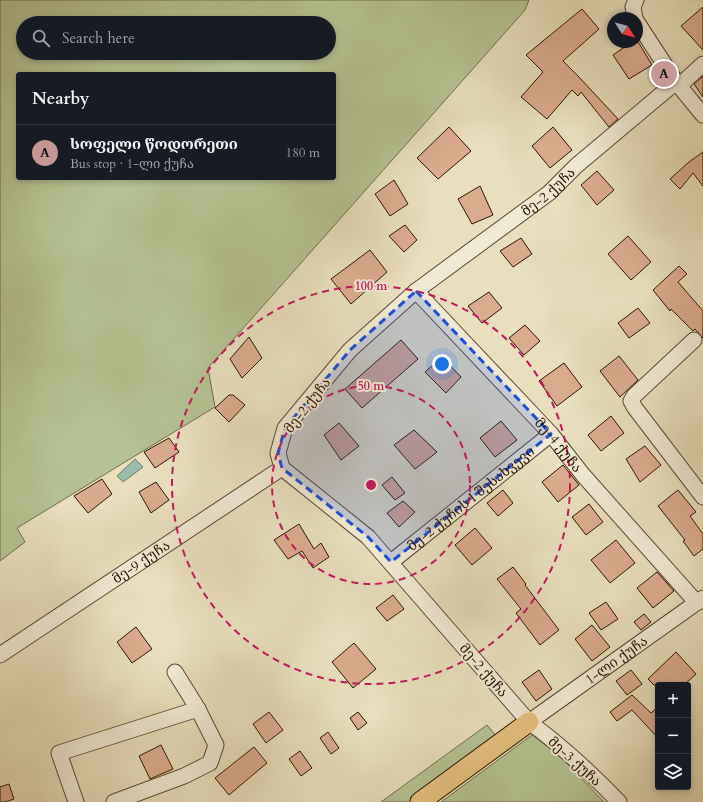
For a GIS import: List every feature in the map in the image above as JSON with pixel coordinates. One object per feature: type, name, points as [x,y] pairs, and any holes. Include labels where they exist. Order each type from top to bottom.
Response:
[{"type":"main road","points":[[420,802],[529,722]]},
{"type":"street","points":[[634,12],[633,6],[636,0]]},
{"type":"street","points":[[643,31],[678,84],[703,115]]},
{"type":"street","name":"მე-2 ქუჩა","points":[[529,722],[368,537],[282,468],[278,453],[285,428],[350,350],[416,291],[549,193],[576,166],[703,64]]},
{"type":"street","name":"მე-4 ქუჩა","points":[[416,291],[550,434],[584,475],[700,600]]},
{"type":"street","points":[[694,340],[634,396],[631,401],[703,497]]},
{"type":"street","name":"მე-2 ქუჩის I შესახვევი","points":[[391,562],[550,434]]},
{"type":"street","name":"მე-9 ქუჩა","points":[[0,655],[282,468]]},
{"type":"street","name":"1-ლი ქუჩა","points":[[529,722],[700,600]]},
{"type":"street","points":[[114,802],[184,776],[210,763],[216,745],[198,709],[175,672]]},
{"type":"street","points":[[76,802],[59,753],[198,709]]},
{"type":"street","name":"მე-3 ქუჩა","points":[[529,722],[559,744],[598,780],[619,802]]},
{"type":"highlighted area","points":[[416,291],[551,434],[391,562],[368,537],[282,468],[278,453],[285,428],[350,350]]},
{"type":"shaded area","points":[[0,0],[529,0],[525,10],[208,368],[215,407],[17,528],[25,542],[0,561]]},
{"type":"shaded area","points":[[135,459],[143,467],[123,482],[117,476]]},
{"type":"shaded area","points":[[487,725],[497,737],[409,802],[381,802]]},
{"type":"shaded area","points":[[532,735],[560,756],[604,802],[441,802]]},
{"type":"building","points":[[703,7],[703,50],[681,26]]},
{"type":"building","points":[[582,9],[599,29],[563,61],[618,119],[609,127],[581,92],[578,96],[572,90],[547,119],[521,97],[543,72],[526,55]]},
{"type":"building","points":[[623,48],[642,48],[652,65],[629,79],[613,55]]},
{"type":"building","points":[[703,76],[703,97],[694,84]]},
{"type":"building","points":[[449,127],[471,151],[438,179],[417,158]]},
{"type":"building","points":[[553,127],[572,150],[550,168],[532,146]]},
{"type":"building","points":[[703,152],[703,186],[693,173],[680,189],[670,179]]},
{"type":"building","points":[[597,171],[614,190],[597,205],[581,185]]},
{"type":"building","points":[[394,180],[408,204],[390,216],[375,194]]},
{"type":"building","points":[[480,186],[493,215],[472,224],[458,199]]},
{"type":"building","points":[[405,225],[417,240],[404,252],[389,236]]},
{"type":"building","points":[[628,236],[651,262],[631,280],[608,254]]},
{"type":"building","points":[[521,238],[532,254],[513,267],[500,251]]},
{"type":"building","points":[[370,250],[387,272],[351,304],[331,279]]},
{"type":"building","points":[[679,266],[687,274],[678,282],[703,311],[703,338],[695,329],[693,331],[671,309],[670,311],[653,290]]},
{"type":"building","points":[[489,292],[502,308],[482,323],[468,306]]},
{"type":"building","points":[[638,308],[650,323],[629,338],[618,323]]},
{"type":"building","points":[[525,325],[540,341],[524,355],[509,338]]},
{"type":"building","points":[[249,337],[262,358],[242,378],[230,359]]},
{"type":"building","points":[[401,340],[418,359],[362,408],[345,389]]},
{"type":"building","points":[[619,356],[638,380],[620,397],[600,371]]},
{"type":"building","points":[[442,357],[461,377],[446,393],[425,372]]},
{"type":"building","points":[[564,363],[582,387],[557,406],[539,381]]},
{"type":"building","points":[[229,395],[233,395],[245,405],[229,422],[215,408]]},
{"type":"building","points":[[611,416],[624,433],[601,451],[588,435]]},
{"type":"building","points":[[501,421],[517,440],[495,457],[480,438]]},
{"type":"building","points":[[339,423],[359,446],[341,460],[324,435]]},
{"type":"building","points":[[414,430],[437,452],[415,469],[394,445]]},
{"type":"building","points":[[169,438],[179,452],[155,468],[144,452]]},
{"type":"building","points":[[645,446],[661,465],[640,482],[626,459]]},
{"type":"building","points":[[563,465],[579,485],[558,502],[542,482]]},
{"type":"building","points":[[392,477],[405,493],[395,500],[382,485]]},
{"type":"building","points":[[102,479],[112,494],[88,513],[74,496]]},
{"type":"building","points":[[156,482],[169,500],[151,513],[139,492]]},
{"type":"building","points":[[503,490],[513,503],[498,516],[487,503]]},
{"type":"building","points":[[678,490],[696,512],[690,516],[703,534],[703,549],[694,556],[683,541],[685,540],[658,506]]},
{"type":"building","points":[[403,501],[415,512],[399,527],[387,513]]},
{"type":"building","points":[[589,504],[603,522],[586,535],[572,517]]},
{"type":"building","points":[[299,524],[314,549],[321,543],[329,557],[313,568],[302,551],[288,559],[274,540]]},
{"type":"building","points":[[475,528],[492,548],[472,565],[455,545]]},
{"type":"building","points":[[616,540],[635,563],[610,583],[591,560]]},
{"type":"building","points":[[513,567],[559,630],[540,645],[516,613],[521,609],[497,579]]},
{"type":"building","points":[[657,572],[674,591],[653,608],[637,588]]},
{"type":"building","points":[[393,595],[404,609],[387,621],[376,608]]},
{"type":"building","points":[[606,602],[618,619],[601,630],[589,613]]},
{"type":"building","points":[[644,614],[651,622],[641,630],[634,622]]},
{"type":"building","points":[[592,625],[610,647],[592,661],[575,639]]},
{"type":"building","points":[[136,627],[152,649],[132,663],[117,642]]},
{"type":"building","points":[[354,643],[376,669],[353,688],[332,662]]},
{"type":"building","points":[[676,652],[696,674],[687,682],[655,682],[654,685],[648,679]]},
{"type":"building","points":[[539,670],[552,689],[536,701],[522,682]]},
{"type":"building","points":[[631,670],[642,684],[627,695],[616,681]]},
{"type":"building","points":[[632,695],[651,713],[655,710],[655,735],[632,710],[617,721],[610,712]]},
{"type":"building","points":[[269,712],[283,730],[266,743],[253,724]]},
{"type":"building","points":[[358,712],[367,723],[358,730],[350,718]]},
{"type":"building","points":[[328,732],[339,748],[331,754],[320,738]]},
{"type":"building","points":[[161,745],[173,769],[150,779],[139,756]]},
{"type":"building","points":[[254,747],[267,763],[229,795],[215,778]]},
{"type":"building","points":[[300,751],[312,768],[301,776],[289,759]]},
{"type":"building","points":[[9,784],[14,799],[0,802],[0,787]]},
{"type":"place","name":"სოფელი წოდორეთი","points":[[664,74]]}]
